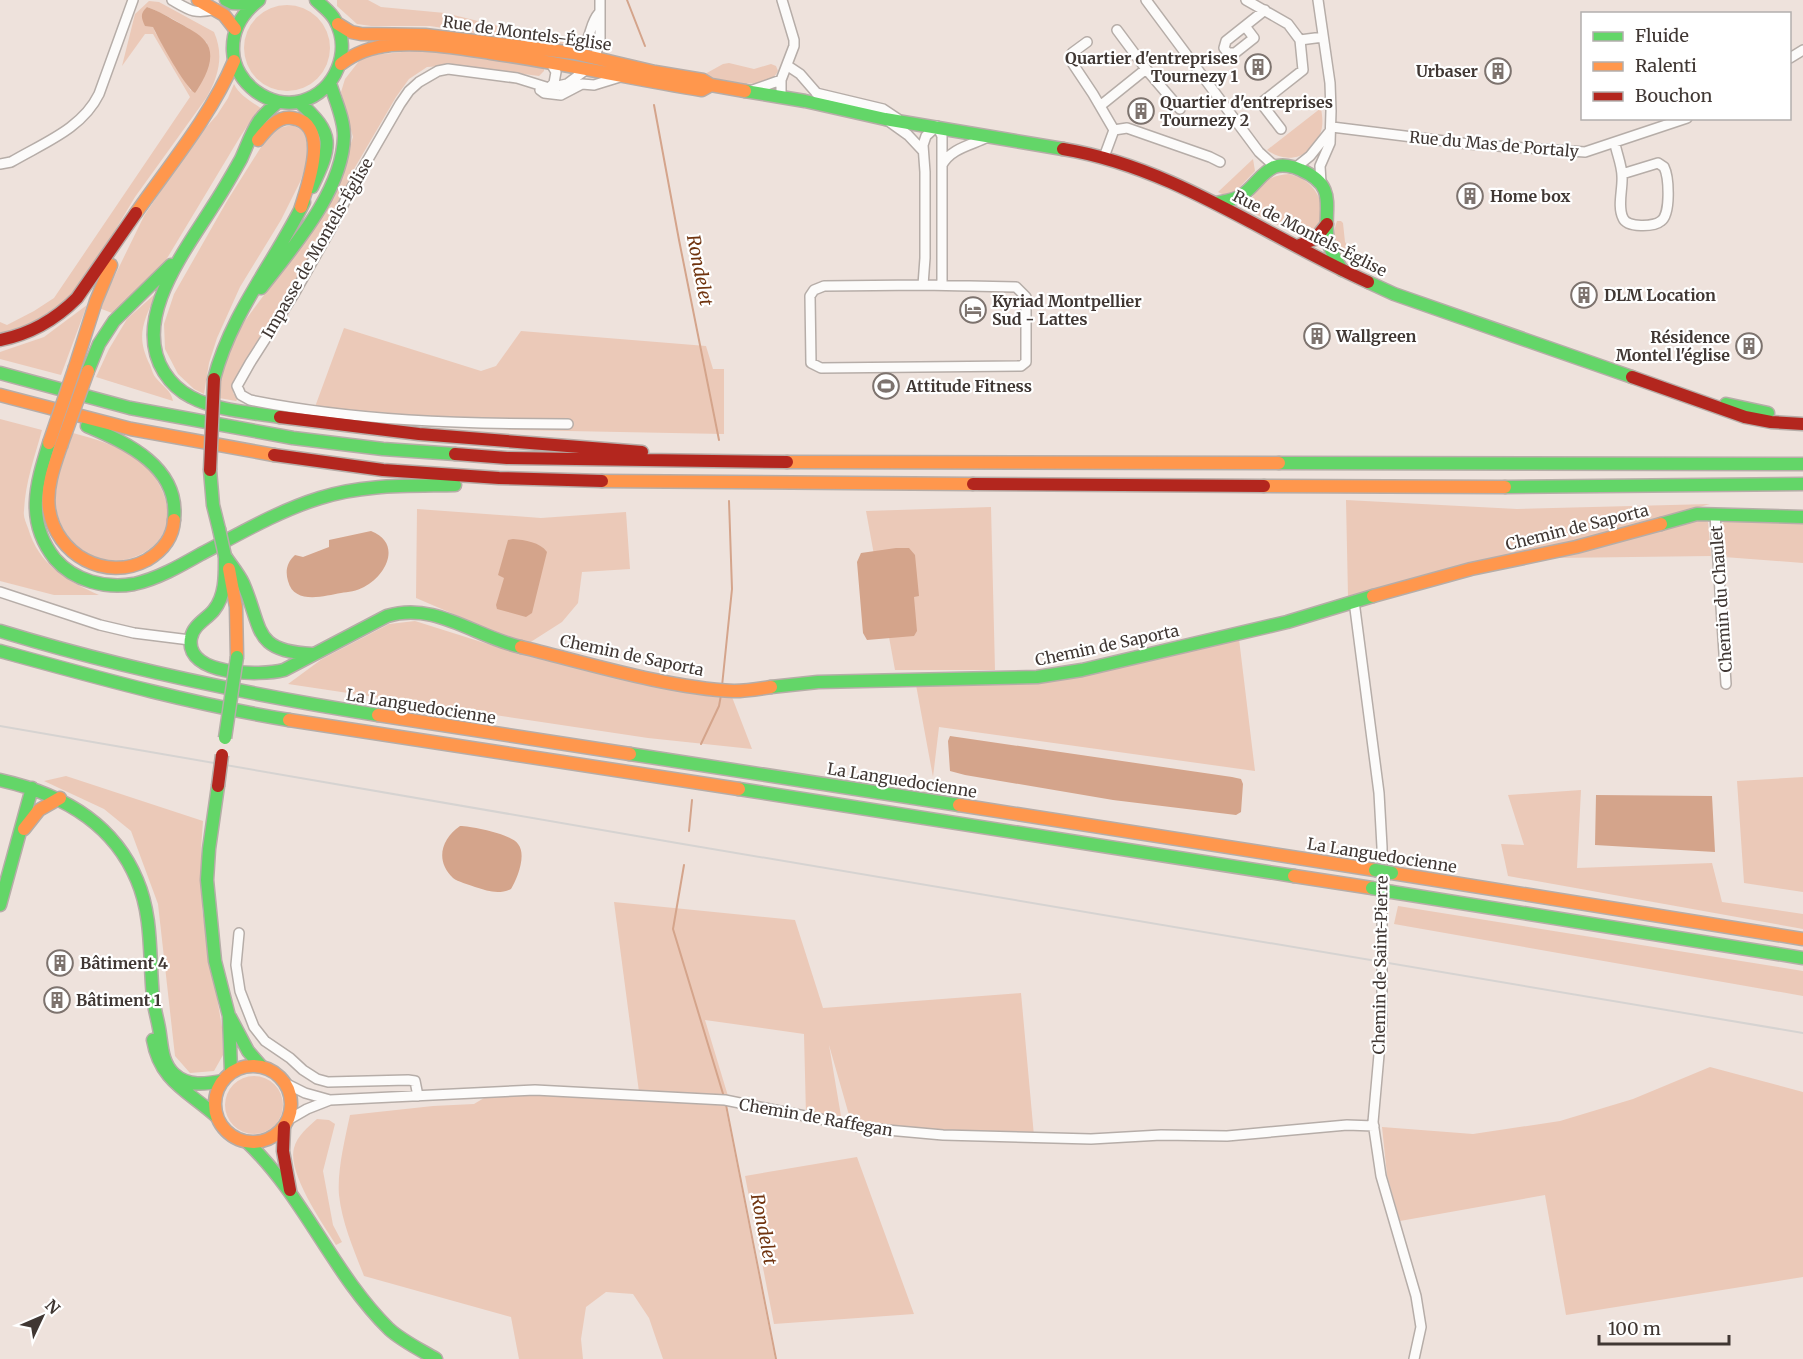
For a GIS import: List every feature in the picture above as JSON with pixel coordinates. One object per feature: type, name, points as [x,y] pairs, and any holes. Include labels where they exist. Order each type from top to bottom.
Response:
[{"type":"main road","points":[[198,0],[224,15],[235,29]]},
{"type":"main road","points":[[226,0],[232,3],[256,2]]},
{"type":"main road","points":[[256,2],[242,15],[235,29],[232,45],[234,61],[240,76],[250,88],[263,97],[279,102],[299,102],[316,95],[330,83],[341,64],[343,50],[338,24],[329,6],[316,0]]},
{"type":"main road","name":"Rue de Montels-Église","points":[[338,24],[351,32],[361,34],[425,35],[574,53],[655,72],[703,80],[711,85],[1104,158],[1143,171],[1216,203],[1343,271],[1394,294],[1721,410],[1803,424]]},
{"type":"main road","name":"Rue de Montels-Église","points":[[341,64],[364,50],[385,46],[426,45],[532,58],[702,90],[711,85]]},
{"type":"main road","points":[[550,62],[595,57]]},
{"type":"main road","points":[[0,340],[37,329],[66,309],[90,282],[212,105],[234,61]]},
{"type":"main road","points":[[587,69],[598,63],[641,72],[655,72]]},
{"type":"main road","points":[[230,330],[303,232],[327,192],[335,173],[342,154],[344,136],[330,83]]},
{"type":"main road","points":[[279,102],[259,121],[241,158],[192,240],[158,304],[153,322],[153,342],[157,360],[170,381],[188,396],[223,407],[359,428],[634,451],[708,462]]},
{"type":"main road","points":[[231,1072],[229,1016],[215,961],[208,891],[209,849],[237,657],[236,608],[213,505],[210,470],[214,379],[222,348],[242,305],[292,226],[324,163],[328,145],[327,135],[319,119],[299,102]]},
{"type":"main road","points":[[241,158],[274,123],[289,118],[303,122],[313,134],[315,149],[301,207]]},
{"type":"main road","points":[[1216,203],[1235,198],[1249,189],[1260,176],[1277,166],[1295,168],[1309,174],[1321,183],[1330,206],[1327,238],[1343,271]]},
{"type":"main road","points":[[1246,219],[1249,189]]},
{"type":"main road","points":[[1297,246],[1315,240],[1328,223]]},
{"type":"main road","points":[[39,406],[118,440],[140,452],[157,467],[170,487],[176,514],[172,533],[159,553],[135,566],[114,568],[86,562],[68,548],[56,530],[49,509],[55,444],[75,368],[96,301],[126,228]]},
{"type":"main road","points":[[192,240],[162,275],[114,321],[99,344],[37,484],[34,502],[40,534],[51,554],[65,568],[84,579],[110,585],[132,584],[148,579],[285,512],[323,497],[348,491],[390,487],[577,481],[1470,487],[1803,484]]},
{"type":"main road","points":[[0,374],[88,398],[175,417],[340,445],[507,458],[708,462],[1803,464]]},
{"type":"main road","points":[[0,395],[176,439],[301,460],[431,474],[577,481]]},
{"type":"main road","name":"Rue de Montels-Église","points":[[1760,416],[1803,416]]},
{"type":"main road","name":"Chemin de Saporta","points":[[190,640],[193,654],[203,664],[261,676],[285,670],[387,616],[427,612],[515,646],[657,679],[713,689],[737,691],[818,682],[1037,677],[1093,667],[1287,622],[1471,569],[1576,547],[1697,514],[1803,517]]},
{"type":"main road","points":[[190,640],[194,629],[211,614],[222,594],[225,556]]},
{"type":"main road","points":[[225,556],[243,583],[257,630],[267,643],[291,655],[314,654]]},
{"type":"main road","name":"La Languedocienne","points":[[0,631],[170,678],[305,704],[1803,939]]},
{"type":"main road","points":[[0,651],[69,672],[164,695],[305,723],[1372,888],[1803,958]]},
{"type":"main road","points":[[0,780],[60,798],[98,822],[115,843],[137,879],[145,903],[150,931],[155,1015],[164,1060],[176,1075],[192,1083],[222,1081]]},
{"type":"main road","points":[[0,905],[32,788]]},
{"type":"main road","points":[[21,832],[46,804],[60,798]]},
{"type":"main road","points":[[155,1015],[152,1028],[153,1049],[157,1064],[173,1083],[207,1107],[224,1129],[248,1142],[263,1156],[360,1297],[391,1331],[436,1359]]},
{"type":"main road","points":[[229,1016],[249,1051],[261,1066]]},
{"type":"main road","points":[[216,1116],[214,1104],[216,1092],[231,1072],[251,1065],[261,1066],[280,1076],[290,1091],[292,1106],[281,1143],[282,1159],[291,1197]]},
{"type":"main road","points":[[248,1142],[264,1141],[275,1135],[286,1124]]},
{"type":"street","points":[[0,164],[11,162],[69,129],[93,105],[134,0]]},
{"type":"street","points":[[172,0],[191,11],[200,13],[216,9]]},
{"type":"street","points":[[595,57],[600,41],[602,20],[599,13],[600,0]]},
{"type":"street","points":[[781,97],[781,80],[788,66],[794,40],[782,0]]},
{"type":"street","points":[[1146,0],[1259,152],[1277,166]]},
{"type":"street","points":[[1246,0],[1288,24],[1300,40],[1303,70],[1260,103],[1281,129]]},
{"type":"street","points":[[1318,0],[1330,83],[1331,129],[1330,143],[1320,166],[1321,183]]},
{"type":"street","points":[[1245,26],[1265,10]]},
{"type":"street","points":[[574,53],[586,44],[599,13]]},
{"type":"street","points":[[1117,30],[1180,109]]},
{"type":"street","points":[[1300,40],[1323,37]]},
{"type":"street","points":[[1088,42],[1072,53],[1073,64],[1114,130],[1104,158]]},
{"type":"street","points":[[549,88],[554,82],[556,72],[550,62]]},
{"type":"street","points":[[788,66],[800,74],[830,106]]},
{"type":"street","name":"Impasse de Montels-Église","points":[[549,88],[517,78],[448,69],[438,70],[428,75],[409,91],[352,187],[294,294],[237,386],[241,395],[250,400],[336,413],[470,424],[568,424]]},
{"type":"street","points":[[549,88],[567,84],[587,69]]},
{"type":"street","points":[[1100,106],[1146,69]]},
{"type":"street","name":"Impasse de Montels-Église","points":[[537,86],[544,93],[561,95],[582,84],[594,85],[621,76]]},
{"type":"street","points":[[748,92],[781,80]]},
{"type":"street","points":[[794,99],[806,82]]},
{"type":"street","name":"Rue de Montels-Église","points":[[816,93],[884,110],[900,120]]},
{"type":"street","points":[[885,119],[908,135],[923,151]]},
{"type":"street","name":"Rue du Mas de Portaly","points":[[1331,129],[1469,144],[1585,152],[1615,144],[1681,120]]},
{"type":"street","points":[[923,285],[925,258],[923,151],[926,136],[937,126],[942,136],[940,167],[942,285]]},
{"type":"street","points":[[1114,130],[1126,128],[1220,162]]},
{"type":"street","points":[[1295,168],[1310,156],[1331,129]]},
{"type":"street","points":[[940,167],[945,158],[958,149],[988,137]]},
{"type":"street","points":[[1615,144],[1622,174],[1623,219],[1635,226],[1662,221],[1665,216],[1668,192],[1668,180],[1664,167],[1658,163],[1622,174]]},
{"type":"street","points":[[1259,152],[1260,176]]},
{"type":"street","points":[[923,285],[1016,287],[1026,297],[1026,363],[1021,366],[821,368],[811,363],[810,296],[814,290],[824,286],[923,285]]},
{"type":"street","name":"Chemin du Chaulet","points":[[1715,514],[1726,684]]},
{"type":"street","points":[[0,592],[100,625],[134,633],[190,640]]},
{"type":"street","name":"Chemin de Saint-Pierre","points":[[1354,601],[1379,793],[1382,847],[1382,1021],[1374,1126],[1381,1176],[1416,1296],[1421,1327],[1414,1359]]},
{"type":"street","points":[[239,933],[236,965],[240,991],[254,1027],[265,1041],[317,1079],[328,1082],[415,1081],[418,1096]]},
{"type":"street","name":"Chemin de Raffegan","points":[[286,1084],[305,1093],[330,1100],[535,1090],[725,1100],[865,1128],[943,1136],[1091,1139],[1161,1135],[1227,1136],[1347,1125],[1374,1126]]},
{"type":"street","name":"Chemin de Raffegan","points":[[286,1124],[307,1109],[330,1100]]},
{"type":"shaded area","points":[[337,0],[368,0],[381,7],[445,13],[560,41],[576,34],[582,38],[579,43],[567,46],[430,26],[357,24],[337,6]]},
{"type":"shaded area","points":[[149,1],[159,2],[214,32],[219,49],[219,65],[215,81],[207,97],[135,197],[95,264],[71,296],[32,324],[0,334],[0,322],[7,325],[54,298],[190,97],[153,34],[145,34],[122,66],[135,14]],"holes":[[[147,7],[187,27],[207,43],[191,91],[155,32]]]},
{"type":"shaded area","points":[[287,5],[311,12],[323,24],[330,48],[323,72],[311,84],[287,91],[263,84],[251,72],[244,48],[251,24],[263,12]]},
{"type":"shaded area","points":[[147,7],[194,31],[209,47],[208,68],[195,93],[179,73],[153,27],[145,26],[142,16]]},
{"type":"shaded area","points":[[422,50],[477,55],[544,67],[544,71],[539,76],[456,65],[427,67],[409,79],[354,169],[339,204],[294,289],[234,382],[233,393],[238,399],[236,401],[219,398],[221,375],[227,352],[244,322],[303,242],[338,185],[353,137],[341,92],[345,79],[363,56]]},
{"type":"shaded area","points":[[729,63],[754,69],[771,64],[776,66],[778,71],[773,78],[756,83],[707,77],[705,74]]},
{"type":"shaded area","points":[[234,84],[242,95],[262,109],[256,113],[240,137],[160,270],[112,313],[99,308],[144,216],[194,141],[217,115]]},
{"type":"shaded area","points":[[1321,108],[1322,127],[1319,137],[1308,151],[1293,158],[1284,158],[1267,150]]},
{"type":"shaded area","points":[[292,125],[304,131],[309,153],[301,180],[281,220],[240,287],[217,338],[209,363],[204,394],[194,389],[178,374],[165,349],[164,324],[174,294],[227,201],[268,136],[279,128]]},
{"type":"shaded area","points":[[1253,159],[1255,171],[1234,193],[1226,196],[1218,192]]},
{"type":"shaded area","points":[[1289,174],[1311,185],[1321,204],[1322,221],[1307,239],[1255,214],[1251,203],[1256,191],[1265,182],[1276,176]]},
{"type":"shaded area","points":[[1337,221],[1343,223],[1345,242],[1354,255],[1346,257],[1335,246],[1334,232]]},
{"type":"shaded area","points":[[156,293],[143,329],[143,345],[154,375],[169,391],[173,401],[96,377],[127,319]]},
{"type":"shaded area","points":[[87,305],[61,375],[0,359],[0,352],[44,337]]},
{"type":"shaded area","points":[[344,328],[481,371],[496,366],[521,331],[706,346],[713,369],[724,369],[724,434],[516,430],[312,415]]},
{"type":"shaded area","points":[[0,419],[42,430],[26,490],[24,513],[39,552],[55,570],[99,595],[54,595],[0,581]]},
{"type":"shaded area","points":[[73,433],[122,449],[136,458],[158,481],[167,509],[167,523],[162,536],[152,547],[137,556],[126,559],[104,559],[85,552],[66,534],[57,514],[55,494]]},
{"type":"shaded area","points":[[1346,500],[1517,509],[1710,504],[1576,542],[1348,596]]},
{"type":"shaded area","points":[[991,507],[995,670],[895,670],[866,511]]},
{"type":"shaded area","points":[[417,509],[541,518],[626,512],[630,569],[582,572],[578,603],[562,622],[526,645],[416,598]]},
{"type":"shaded area","points":[[1699,517],[1708,522],[1711,556],[1554,558]]},
{"type":"shaded area","points":[[1731,518],[1803,521],[1803,563],[1724,557],[1721,524]]},
{"type":"shaded area","points":[[371,531],[381,536],[388,551],[388,559],[384,567],[372,582],[355,590],[318,597],[303,596],[291,589],[287,570],[288,564],[295,555],[303,557],[329,547],[329,540]]},
{"type":"shaded area","points":[[508,540],[536,544],[547,552],[532,613],[526,617],[497,609],[496,605],[504,578],[498,575]]},
{"type":"shaded area","points":[[909,548],[915,555],[919,596],[914,597],[917,631],[914,636],[867,640],[863,633],[857,562],[861,553]]},
{"type":"shaded area","points":[[415,621],[513,652],[636,681],[732,697],[752,749],[648,738],[288,684],[322,659],[389,624]]},
{"type":"shaded area","points":[[1239,639],[1255,771],[939,727],[933,777],[916,685],[1036,682]]},
{"type":"shaded area","points":[[950,736],[1241,779],[1243,784],[1241,812],[1236,815],[1113,800],[965,775],[950,771],[948,741]]},
{"type":"shaded area","points":[[66,776],[203,821],[202,910],[222,1027],[223,1055],[214,1071],[190,1073],[175,1056],[158,904],[131,831],[104,809],[44,781]]},
{"type":"shaded area","points":[[1803,777],[1803,892],[1744,883],[1737,781]]},
{"type":"shaded area","points":[[1581,790],[1577,868],[1712,863],[1722,902],[1803,914],[1803,929],[1508,876],[1501,844],[1524,845],[1508,795]]},
{"type":"shaded area","points":[[1596,795],[1712,796],[1715,852],[1595,845]]},
{"type":"shaded area","points":[[460,826],[500,834],[518,844],[522,854],[518,873],[511,889],[497,892],[484,890],[458,881],[447,871],[442,858],[443,850],[448,837]]},
{"type":"shaded area","points":[[614,902],[795,920],[823,1008],[1021,993],[1034,1136],[955,1135],[851,1122],[829,1045],[842,1122],[806,1115],[804,1034],[705,1020],[728,1096],[639,1092]]},
{"type":"shaded area","points":[[1398,906],[1803,971],[1803,996],[1394,924]]},
{"type":"shaded area","points":[[1710,1067],[1803,1092],[1803,1277],[1566,1315],[1545,1195],[1400,1221],[1387,1175],[1382,1127],[1473,1134],[1560,1121],[1633,1099]]},
{"type":"shaded area","points":[[254,1076],[270,1081],[278,1089],[283,1105],[278,1121],[270,1129],[254,1134],[238,1129],[230,1121],[225,1105],[230,1089],[238,1081]]},
{"type":"shaded area","points":[[489,1095],[567,1095],[725,1105],[775,1359],[663,1359],[649,1318],[633,1294],[606,1292],[586,1307],[581,1339],[583,1359],[519,1359],[511,1317],[364,1276],[352,1246],[339,1195],[340,1165],[350,1115],[474,1104]]},
{"type":"shaded area","points":[[317,1119],[329,1120],[335,1124],[323,1171],[333,1225],[342,1242],[336,1245],[301,1184],[293,1158],[298,1140]]},
{"type":"shaded area","points":[[857,1157],[914,1314],[774,1324],[745,1176]]},
{"type":"waterway","name":"Rondelet","points":[[627,0],[645,46]]},
{"type":"waterway","name":"Rondelet","points":[[654,105],[719,440]]},
{"type":"waterway","name":"Rondelet","points":[[722,686],[732,589],[729,501]]},
{"type":"waterway","points":[[701,744],[719,706],[721,695]]},
{"type":"waterway","points":[[689,831],[692,800]]},
{"type":"waterway","name":"Rondelet","points":[[684,865],[673,929],[724,1097]]},
{"type":"waterway","name":"Rondelet","points":[[726,1105],[776,1359]]},
{"type":"railway","points":[[0,726],[1803,1033]]},
{"type":"traffic: fast","points":[[226,0],[232,3],[252,4]]},
{"type":"traffic: fast","points":[[259,0],[243,16],[236,29],[233,43],[235,63],[240,74],[256,91],[266,98],[290,103],[314,96],[324,88],[332,79],[341,57],[342,44],[335,20],[316,0]]},
{"type":"traffic: fast","points":[[261,288],[314,217],[335,177],[341,157],[344,129],[330,83]]},
{"type":"traffic: fast","points":[[745,91],[805,101],[885,119],[1063,149]]},
{"type":"traffic: fast","points":[[278,102],[259,121],[231,177],[176,264],[158,308],[154,330],[155,351],[164,372],[183,392],[201,402],[223,408],[280,417]]},
{"type":"traffic: fast","points":[[299,102],[319,123],[326,141],[323,160],[312,187]]},
{"type":"traffic: fast","points":[[1216,203],[1242,195],[1274,167],[1288,166],[1301,170],[1313,177],[1325,191],[1328,241],[1342,270]]},
{"type":"traffic: fast","points":[[214,379],[231,332],[242,310],[304,202]]},
{"type":"traffic: fast","points":[[88,371],[99,344],[114,321],[171,265]]},
{"type":"traffic: fast","points":[[1368,282],[1394,294],[1632,377]]},
{"type":"traffic: fast","points":[[0,373],[130,408],[293,438],[383,449],[455,454]]},
{"type":"traffic: fast","points":[[1726,404],[1768,413]]},
{"type":"traffic: fast","points":[[87,426],[134,449],[160,471],[169,485],[174,501],[174,520]]},
{"type":"traffic: fast","points":[[49,443],[37,488],[36,517],[40,531],[46,545],[63,567],[81,578],[102,584],[123,585],[143,582],[177,567],[274,516],[336,493],[370,488],[455,485]]},
{"type":"traffic: fast","points":[[1279,463],[1803,464]]},
{"type":"traffic: fast","points":[[210,470],[213,505],[219,529]]},
{"type":"traffic: fast","points":[[1505,487],[1803,484]]},
{"type":"traffic: fast","points":[[1661,524],[1697,514],[1803,517]]},
{"type":"traffic: fast","points":[[219,529],[225,556]]},
{"type":"traffic: fast","points":[[225,556],[221,598],[214,610],[194,629],[191,638],[192,651],[199,660],[211,666],[243,673],[284,670],[387,616],[405,613],[422,613],[438,617],[521,647]]},
{"type":"traffic: fast","points":[[225,556],[243,583],[262,635],[279,648],[312,654]]},
{"type":"traffic: fast","points":[[771,687],[818,682],[1037,677],[1082,670],[1287,622],[1373,596]]},
{"type":"traffic: fast","points":[[0,631],[188,680],[378,715]]},
{"type":"traffic: fast","points":[[0,651],[180,698],[289,720]]},
{"type":"traffic: fast","points":[[225,738],[237,657]]},
{"type":"traffic: fast","points":[[630,754],[959,805]]},
{"type":"traffic: fast","points":[[0,780],[43,793],[63,802],[99,826],[114,842],[127,860],[137,880],[146,908],[153,1001],[167,1064],[179,1078],[191,1083],[222,1081]]},
{"type":"traffic: fast","points":[[218,786],[207,880],[215,961],[229,1016],[231,1072]]},
{"type":"traffic: fast","points":[[0,905],[32,788]]},
{"type":"traffic: fast","points":[[739,789],[1294,876]]},
{"type":"traffic: fast","points":[[1375,870],[1392,873]]},
{"type":"traffic: fast","points":[[1372,888],[1392,892]]},
{"type":"traffic: fast","points":[[1392,892],[1803,958]]},
{"type":"traffic: fast","points":[[230,1017],[248,1051],[261,1066]]},
{"type":"traffic: fast","points":[[153,1040],[162,1066],[169,1075],[216,1116]]},
{"type":"traffic: fast","points":[[247,1142],[285,1186],[334,1260],[369,1307],[394,1333],[436,1359]]},
{"type":"traffic: slow","points":[[198,0],[224,15],[235,29]]},
{"type":"traffic: slow","points":[[338,24],[351,32],[361,34],[425,35],[574,53],[745,91]]},
{"type":"traffic: slow","points":[[341,64],[358,53],[377,47],[403,44],[428,45],[518,57],[702,90],[711,85]]},
{"type":"traffic: slow","points":[[136,213],[202,120],[234,61]]},
{"type":"traffic: slow","points":[[258,140],[272,124],[281,119],[292,118],[304,122],[311,131],[314,156],[301,207]]},
{"type":"traffic: slow","points":[[75,367],[96,301],[111,265]]},
{"type":"traffic: slow","points":[[49,443],[75,367]]},
{"type":"traffic: slow","points":[[61,446],[88,371]]},
{"type":"traffic: slow","points":[[0,395],[131,429],[274,455]]},
{"type":"traffic: slow","points":[[61,446],[53,469],[49,509],[62,539],[72,551],[85,560],[100,566],[115,568],[131,566],[147,560],[166,543],[174,520]]},
{"type":"traffic: slow","points":[[787,462],[1279,463]]},
{"type":"traffic: slow","points":[[602,481],[973,484]]},
{"type":"traffic: slow","points":[[1264,486],[1505,487]]},
{"type":"traffic: slow","points":[[1373,596],[1471,569],[1576,547],[1661,524]]},
{"type":"traffic: slow","points":[[229,569],[236,607],[237,657]]},
{"type":"traffic: slow","points":[[521,647],[627,674],[682,685],[734,691],[771,687]]},
{"type":"traffic: slow","points":[[378,715],[630,754]]},
{"type":"traffic: slow","points":[[289,720],[739,789]]},
{"type":"traffic: slow","points":[[24,829],[39,810],[60,798]]},
{"type":"traffic: slow","points":[[959,805],[1375,870]]},
{"type":"traffic: slow","points":[[1392,873],[1803,939]]},
{"type":"traffic: slow","points":[[1294,876],[1372,888]]},
{"type":"traffic: slow","points":[[261,1066],[274,1072],[285,1083],[291,1096],[291,1104],[289,1119],[274,1136],[261,1142],[245,1142],[232,1136],[217,1119],[215,1096],[221,1083],[238,1068],[261,1066]]},
{"type":"traffic: jam","points":[[1063,149],[1104,158],[1182,187],[1368,282]]},
{"type":"traffic: jam","points":[[0,340],[32,330],[69,306],[77,298],[136,213]]},
{"type":"traffic: jam","points":[[1297,246],[1315,239],[1327,224]]},
{"type":"traffic: jam","points":[[1632,377],[1745,417],[1771,422],[1803,424]]},
{"type":"traffic: jam","points":[[210,470],[214,379]]},
{"type":"traffic: jam","points":[[280,417],[419,434],[642,452]]},
{"type":"traffic: jam","points":[[455,454],[507,458],[787,462]]},
{"type":"traffic: jam","points":[[274,455],[383,470],[499,478],[602,481]]},
{"type":"traffic: jam","points":[[973,484],[1264,486]]},
{"type":"traffic: jam","points":[[218,786],[222,755]]},
{"type":"traffic: jam","points":[[284,1127],[283,1151],[290,1190]]},
{"type":"place","name":"Quartier d'entreprises Tournezy 1","points":[[1258,67]]},
{"type":"place","name":"Urbaser","points":[[1498,71]]},
{"type":"place","name":"Quartier d'entreprises Tournezy 2","points":[[1141,111]]},
{"type":"place","name":"Home box","points":[[1470,196]]},
{"type":"place","name":"DLM Location","points":[[1584,295]]},
{"type":"place","name":"Kyriad Montpellier Sud - Lattes","points":[[973,310]]},
{"type":"place","name":"Wallgreen","points":[[1317,336]]},
{"type":"place","name":"Résidence Montel l'église","points":[[1749,346]]},
{"type":"place","name":"Attitude Fitness","points":[[886,386]]},
{"type":"place","name":"Bâtiment 4","points":[[60,963]]},
{"type":"place","name":"Bâtiment 1","points":[[57,1000]]}]
